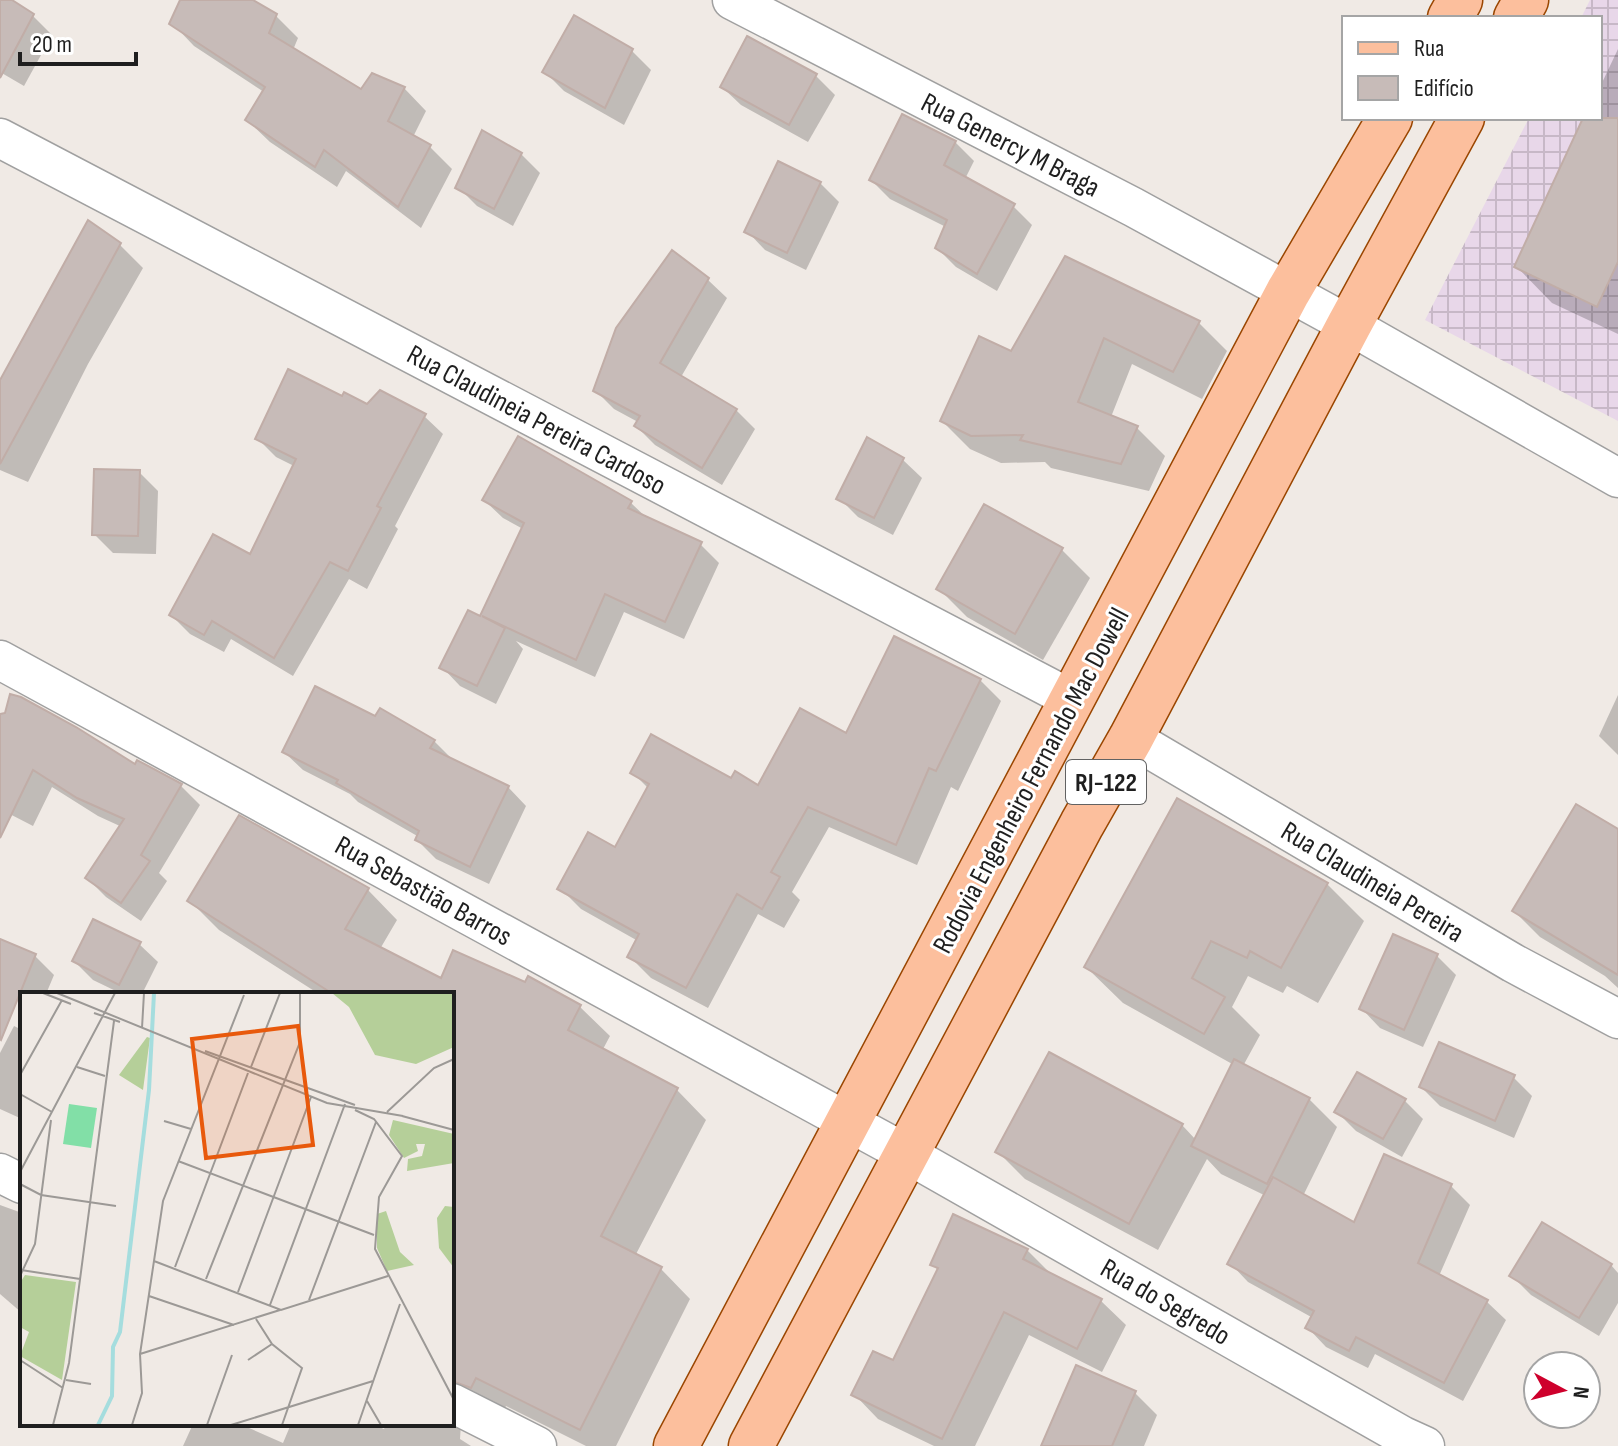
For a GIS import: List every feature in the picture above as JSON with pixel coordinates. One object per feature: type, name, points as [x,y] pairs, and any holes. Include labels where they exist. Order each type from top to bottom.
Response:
[{"type":"main road","name":"Rodovia Engenheiro Fernando Mac Dowell","points":[[676,1446],[1288,292],[1389,120]]},
{"type":"main road","name":"RJ-122","points":[[751,1446],[1461,120]]},
{"type":"street","name":"Rua Genercy M Braga","points":[[732,0],[1133,207],[1618,478]]},
{"type":"street","name":"Rua Claudineia Pereira Cardoso","points":[[0,138],[1073,700]]},
{"type":"street","name":"Rua Sebastião Barros","points":[[0,660],[907,1154]]},
{"type":"street","name":"Rua Claudineia Pereira","points":[[1131,738],[1513,963],[1618,1019]]},
{"type":"street","name":"Rua do Segredo","points":[[907,1154],[1425,1446]]},
{"type":"street","points":[[0,1173],[20,1183]]},
{"type":"street","points":[[454,1404],[537,1446]]},
{"type":"shaded area","points":[[1590,0],[1618,0],[1618,421],[1425,320],[1528,120],[1602,120],[1602,16],[1582,16]]},
{"type":"building","points":[[0,0],[12,0],[34,14],[0,78]]},
{"type":"building","points":[[180,0],[253,0],[277,14],[269,33],[361,89],[372,73],[405,87],[388,121],[431,145],[398,207],[324,150],[315,167],[245,120],[265,87],[169,24]]},
{"type":"building","points":[[574,15],[633,49],[605,108],[542,72]]},
{"type":"building","points":[[747,36],[817,74],[789,125],[720,87]]},
{"type":"building","points":[[902,114],[956,141],[944,165],[1015,204],[977,274],[935,248],[947,220],[869,180]]},
{"type":"building","points":[[1618,118],[1618,262],[1597,307],[1514,267],[1582,120]]},
{"type":"building","points":[[482,130],[522,153],[494,209],[455,188]]},
{"type":"building","points":[[778,161],[821,182],[787,253],[744,232]]},
{"type":"building","points":[[88,220],[121,243],[0,464],[0,380]]},
{"type":"building","points":[[672,250],[709,278],[660,363],[737,409],[702,468],[634,426],[640,416],[593,391],[616,328]]},
{"type":"building","points":[[1065,256],[1200,321],[1173,372],[1104,338],[1078,402],[1138,426],[1121,464],[1020,440],[1023,435],[971,436],[940,421],[979,336],[1011,351]]},
{"type":"building","points":[[288,369],[342,396],[344,392],[367,404],[380,390],[426,414],[377,506],[381,508],[348,571],[330,562],[274,658],[212,621],[204,635],[169,615],[213,534],[250,554],[296,459],[255,439]]},
{"type":"building","points":[[518,436],[632,501],[628,508],[702,542],[665,622],[605,594],[576,660],[482,616],[505,628],[477,686],[439,668],[468,610],[480,616],[524,523],[482,500]]},
{"type":"building","points":[[867,437],[904,458],[874,518],[836,499]]},
{"type":"building","points":[[94,469],[140,470],[138,536],[92,535]]},
{"type":"building","points":[[984,504],[1063,548],[1015,634],[936,589]]},
{"type":"building","points":[[894,636],[981,679],[936,771],[929,768],[896,845],[808,807],[771,872],[780,877],[762,909],[737,894],[686,988],[627,957],[639,934],[557,889],[588,832],[615,847],[649,784],[630,773],[651,734],[731,778],[735,771],[758,785],[800,708],[846,733]]},
{"type":"building","points":[[315,686],[375,716],[380,708],[435,740],[430,748],[509,786],[470,867],[415,840],[419,831],[336,783],[338,780],[282,752]]},
{"type":"building","points":[[10,694],[76,727],[135,764],[137,760],[182,784],[141,855],[150,861],[121,903],[85,878],[124,819],[77,798],[33,770],[0,838],[0,714],[5,713]]},
{"type":"building","points":[[1177,798],[1328,883],[1281,968],[1250,951],[1247,958],[1211,941],[1192,978],[1225,997],[1204,1034],[1084,967]]},
{"type":"building","points":[[1576,804],[1618,829],[1618,975],[1512,911]]},
{"type":"building","points":[[239,815],[369,888],[345,929],[441,978],[453,950],[525,982],[528,976],[581,1005],[568,1030],[678,1088],[601,1236],[662,1267],[580,1430],[476,1378],[471,1388],[454,1382],[454,992],[330,992],[187,901]]},
{"type":"building","points":[[93,919],[141,942],[119,985],[72,961]]},
{"type":"building","points":[[1393,934],[1438,954],[1404,1030],[1359,1009]]},
{"type":"building","points":[[0,939],[36,954],[0,1039]]},
{"type":"building","points":[[1439,1042],[1515,1075],[1495,1121],[1419,1087]]},
{"type":"building","points":[[1049,1052],[1183,1124],[1129,1224],[995,1152]]},
{"type":"building","points":[[1234,1059],[1310,1098],[1267,1184],[1191,1146]]},
{"type":"building","points":[[1357,1072],[1406,1099],[1383,1139],[1334,1112]]},
{"type":"building","points":[[1384,1154],[1452,1184],[1418,1263],[1488,1300],[1444,1383],[1356,1337],[1349,1351],[1305,1328],[1314,1311],[1227,1264],[1273,1177],[1354,1222]]},
{"type":"building","points":[[953,1214],[1028,1249],[1023,1259],[1102,1299],[1077,1349],[1004,1312],[942,1439],[851,1395],[873,1351],[893,1360],[938,1268],[930,1265]]},
{"type":"building","points":[[1542,1222],[1612,1264],[1579,1318],[1509,1276]]},
{"type":"building","points":[[1076,1365],[1136,1391],[1112,1446],[1041,1446]]}]
